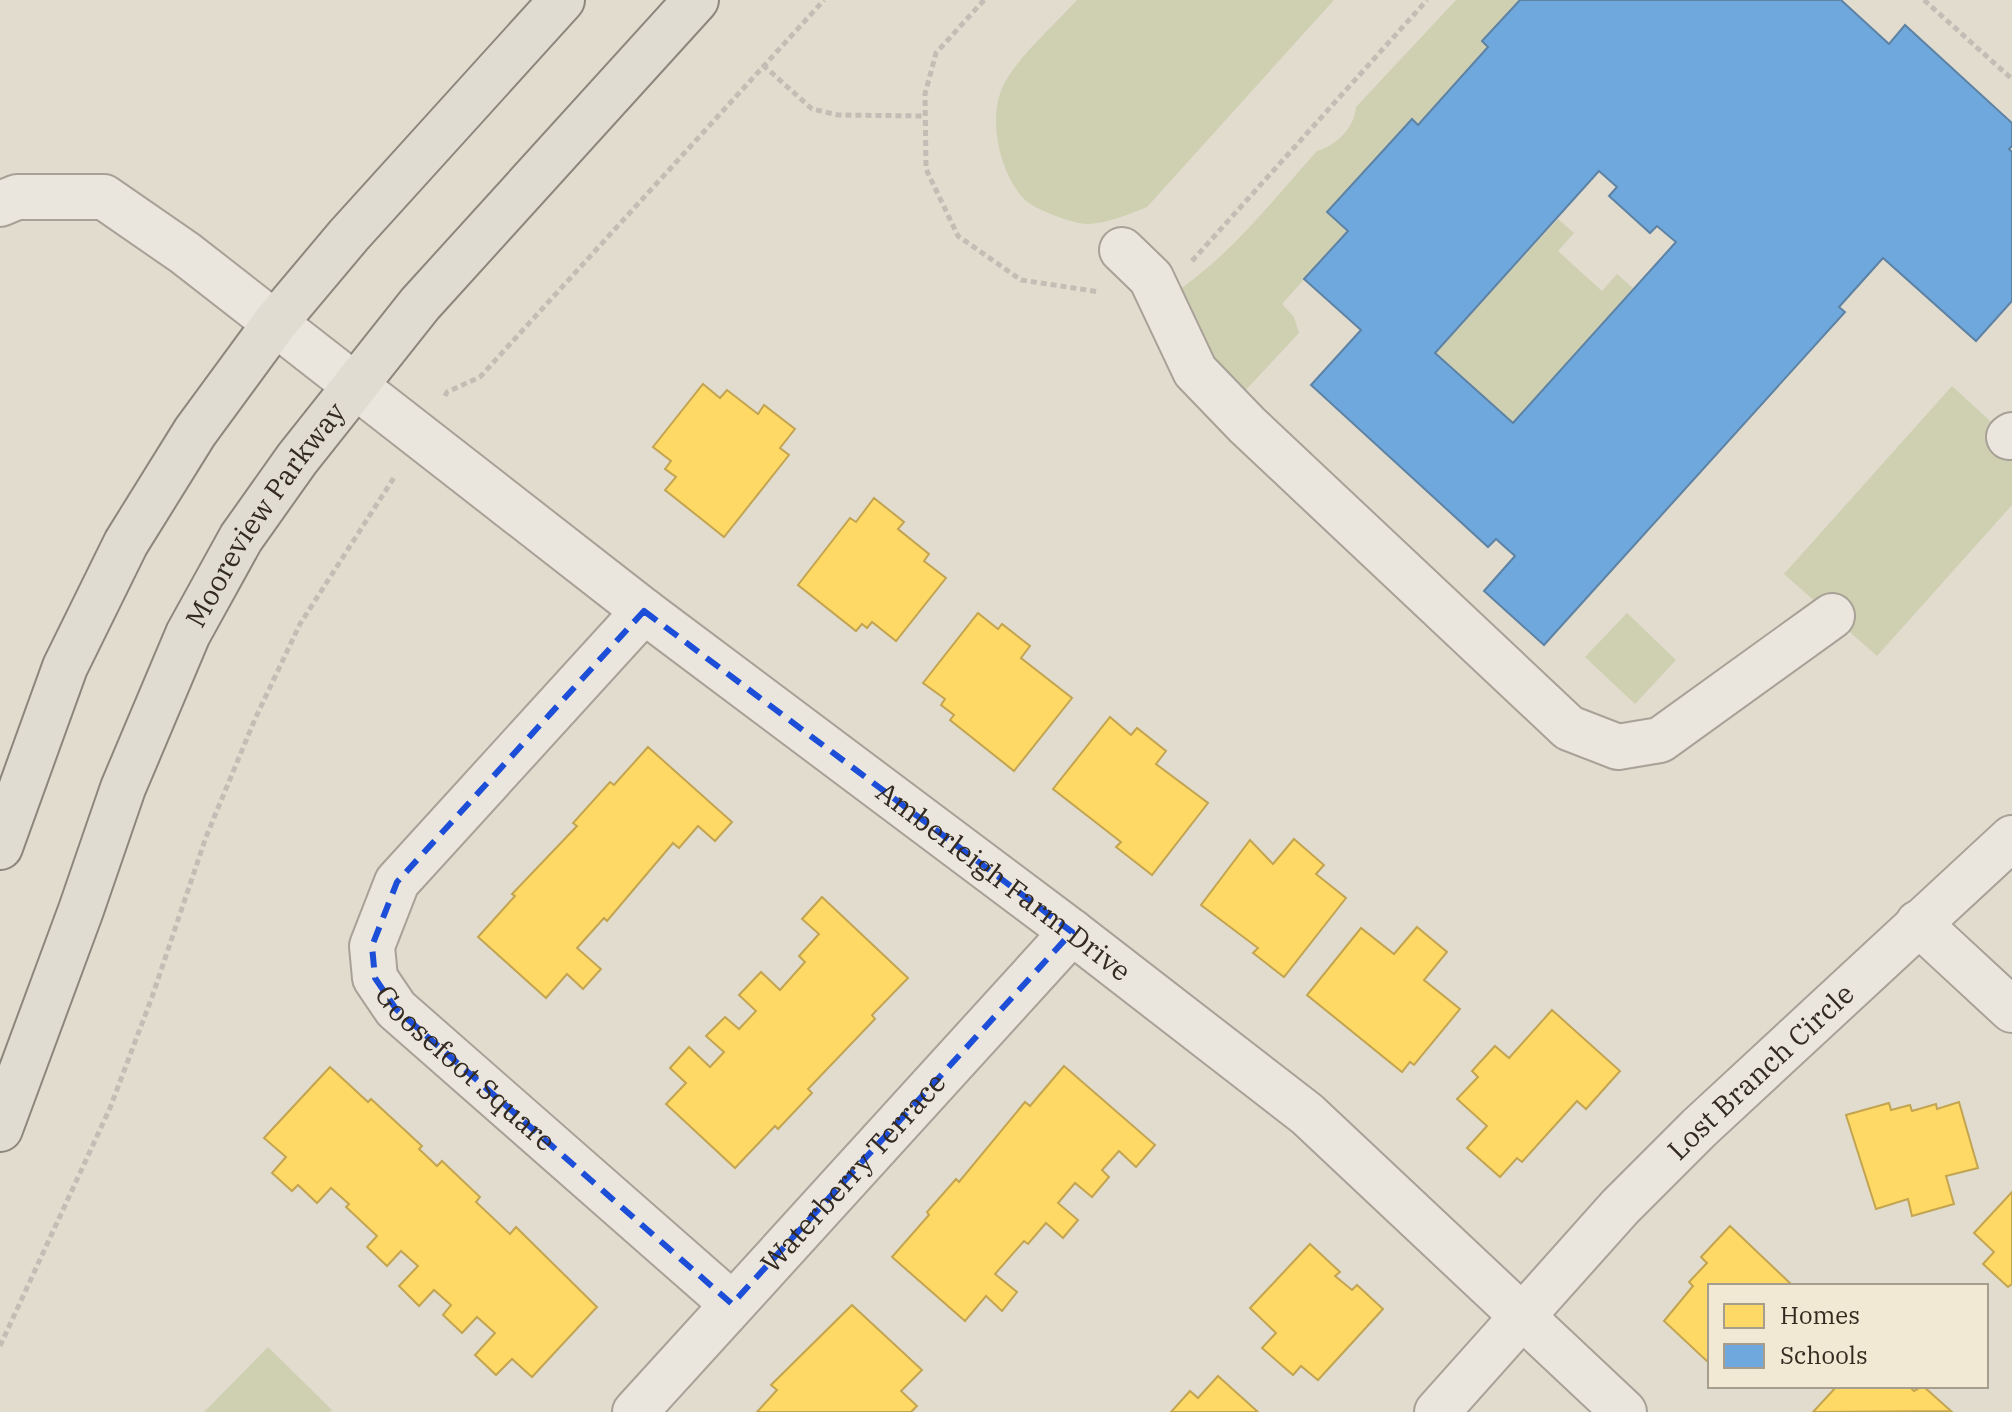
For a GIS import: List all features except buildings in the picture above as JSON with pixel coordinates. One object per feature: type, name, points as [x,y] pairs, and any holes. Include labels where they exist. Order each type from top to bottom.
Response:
[{"type":"main road","points":[[0,847],[65,667],[126,543],[195,432],[275,323],[349,235],[562,0]]},
{"type":"main road","name":"Mooreview Parkway","points":[[0,1129],[123,788],[188,634],[241,538],[355,383],[420,304],[696,0]]},
{"type":"street","name":"Amberleigh Farm Drive","points":[[0,204],[17,197],[104,197],[185,253],[644,611],[1072,932],[1307,1114],[1624,1412]]},
{"type":"street","points":[[1136,264],[1195,371],[1247,425],[1569,728],[1618,747],[1660,740],[1832,616]]},
{"type":"street","name":"Goosefoot Square","points":[[644,611],[397,882],[372,946],[375,978],[396,1009],[732,1304]]},
{"type":"street","name":"Lost Branch Circle","points":[[1437,1412],[1620,1207],[1699,1128],[2012,838]]},
{"type":"street","points":[[1918,923],[2012,1010]]},
{"type":"street","name":"Waterberry Terrace","points":[[635,1412],[1072,932]]},
{"type":"path","points":[[0,1346],[110,1108],[152,997],[206,837],[255,719],[300,624],[447,392],[480,377],[824,0]]},
{"type":"path","points":[[984,0],[936,53],[925,94],[926,169],[958,236],[1021,280],[1097,293],[1136,264],[1190,263],[1427,0]]},
{"type":"path","points":[[1924,0],[2012,79]]},
{"type":"path","points":[[763,65],[812,109],[838,115],[925,116]]},
{"type":"highlighted area","points":[[644,611],[1072,932],[732,1304],[396,1009],[375,978],[372,946],[397,882]]},
{"type":"green space","points":[[1077,0],[1334,0],[1147,207],[1111,220],[1088,224],[1055,216],[1025,200],[1008,176],[996,128],[999,97],[1010,74]]},
{"type":"green space","points":[[1456,0],[1520,0],[1482,41],[1488,47],[1418,125],[1412,120],[1348,231],[1282,304],[1294,317],[1299,333],[1242,394],[1210,356],[1171,295],[1231,246],[1317,151],[1343,135],[1352,122],[1356,107]]},
{"type":"green space","points":[[1558,219],[1574,233],[1558,251],[1602,291],[1617,274],[1633,288],[1513,423],[1435,353]]},
{"type":"green space","points":[[1952,386],[2012,441],[2012,505],[1877,656],[1784,574]]},
{"type":"green space","points":[[1627,613],[1676,660],[1635,704],[1585,657]]},
{"type":"green space","points":[[268,1347],[332,1410],[204,1412]]}]
